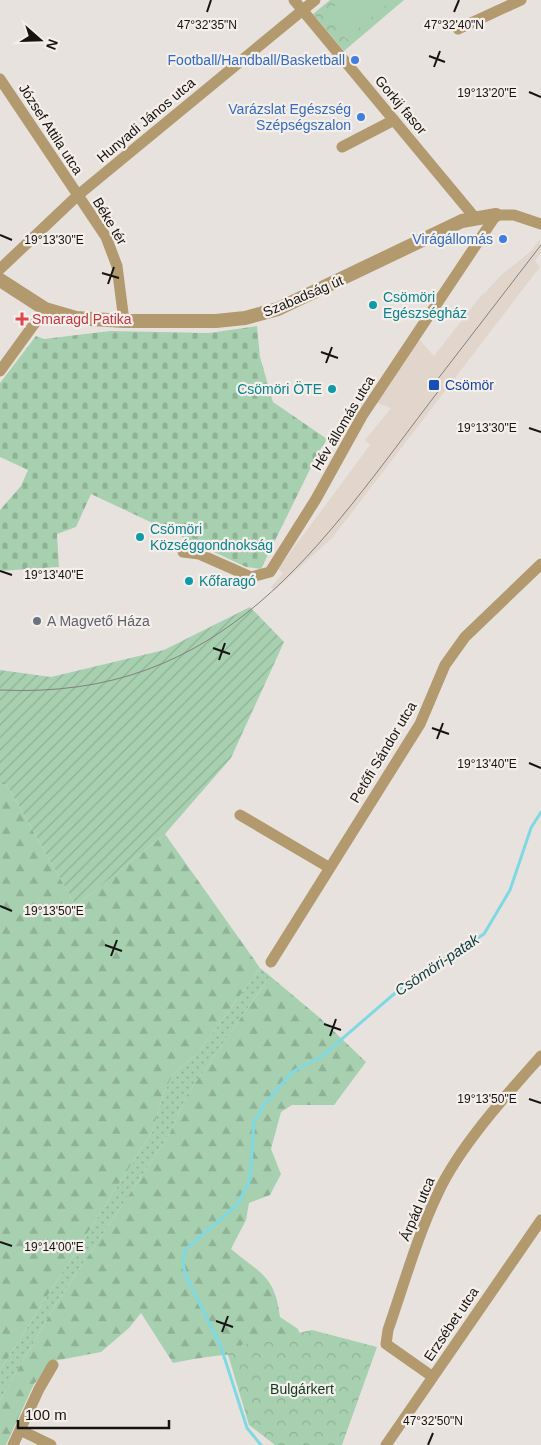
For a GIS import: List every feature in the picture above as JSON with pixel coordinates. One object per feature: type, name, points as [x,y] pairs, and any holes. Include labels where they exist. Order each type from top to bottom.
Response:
[{"type":"street","name":"Gorkij fasor","points":[[294,0],[476,219]]},
{"type":"street","name":"Hunyadi János utca","points":[[0,268],[77,196],[315,0]]},
{"type":"street","points":[[458,29],[521,0]]},
{"type":"street","name":"József Attila utca","points":[[0,80],[77,196]]},
{"type":"street","points":[[342,147],[394,120]]},
{"type":"street","name":"Béke tér","points":[[77,196],[112,248],[122,294],[124,321]]},
{"type":"street","name":"Szabadság út","points":[[0,280],[45,308],[76,318],[124,321],[216,321],[261,315],[278,309],[462,222],[496,215],[514,215],[540,221]]},
{"type":"street","name":"Hév állomás utca","points":[[183,552],[199,554],[251,577],[270,572],[316,499],[362,416],[496,215]]},
{"type":"street","points":[[0,371],[45,308]]},
{"type":"street","name":"Petőfi Sándor utca","points":[[271,962],[420,724],[445,665],[465,637],[541,564]]},
{"type":"street","points":[[240,815],[330,868]]},
{"type":"street","name":"Árpád utca","points":[[433,1377],[386,1344],[388,1330],[438,1192],[479,1130],[541,1056]]},
{"type":"street","name":"Erzsébet utca","points":[[386,1445],[541,1220]]},
{"type":"street","points":[[13,1445],[53,1365]]},
{"type":"street","points":[[20,1430],[51,1445]]},
{"type":"shaded area","points":[[540,239],[541,253],[535,261],[540,267],[333,537],[274,591],[271,587],[283,573],[278,569],[370,445],[365,440],[391,408],[375,402],[418,338],[434,356],[483,293],[499,277],[531,251]]},
{"type":"green space","points":[[330,0],[404,0],[344,51],[313,14]]},
{"type":"green space","points":[[342,0],[392,0],[346,39],[325,14]]},
{"type":"green space","points":[[257,326],[260,357],[273,402],[327,439],[318,453],[261,569],[246,567],[91,494],[76,527],[57,534],[59,567],[0,571],[0,510],[21,486],[28,470],[0,457],[0,383],[36,336],[44,339],[110,331],[209,333]]},
{"type":"green space","points":[[250,607],[284,642],[231,758],[165,834],[76,906],[5,782],[0,782],[0,670],[51,677],[164,650]]},
{"type":"green space","points":[[0,782],[5,782],[76,906],[165,834],[260,968],[198,1053],[173,1074],[163,1095],[152,1132],[0,1370]]},
{"type":"green space","points":[[260,968],[270,976],[187,1095],[169,1135],[56,1304],[0,1400],[0,1370],[152,1132],[163,1095],[173,1074],[198,1053]]},
{"type":"green space","points":[[270,976],[320,1018],[366,1062],[334,1105],[292,1105],[281,1112],[271,1149],[281,1174],[270,1195],[249,1203],[246,1220],[231,1249],[265,1277],[278,1303],[280,1317],[298,1329],[305,1351],[206,1357],[173,1363],[141,1313],[129,1328],[101,1352],[54,1361],[53,1365],[34,1384],[6,1445],[0,1445],[0,1400],[56,1304],[169,1135],[187,1095]]},
{"type":"green space","name":"Bulgárkert","points":[[312,1330],[377,1347],[342,1445],[275,1445],[249,1425],[226,1348]]},
{"type":"waterway","name":"Csömöri-patak","points":[[261,1445],[247,1428],[221,1347],[185,1274],[183,1263],[185,1250],[238,1204],[250,1179],[254,1122],[264,1105],[292,1072],[321,1057],[409,981],[484,934],[510,890],[531,828],[541,812]]},
{"type":"tram line","points":[[434,384],[541,245]]},
{"type":"tram line","points":[[0,690],[79,687],[147,670],[206,641],[259,603],[307,557],[352,504],[440,389]]},
{"type":"place","name":"Football/Handball/Basketball","points":[[355,60]]},
{"type":"place","name":"Varázslat Egészség Szépségszalon","points":[[361,117]]},
{"type":"place","name":"Virágállomás","points":[[503,239]]},
{"type":"place","name":"Csömöri Egészségház","points":[[373,305]]},
{"type":"place","name":"Smaragd Patika","points":[[22,319]]},
{"type":"place","name":"Csömör","points":[[434,385]]},
{"type":"place","name":"Csömöri ÖTE","points":[[332,389]]},
{"type":"place","name":"Csömöri Községgondnokság","points":[[140,537]]},
{"type":"place","name":"Kőfaragó","points":[[189,581]]},
{"type":"place","name":"A Magvető Háza","points":[[37,621]]}]
